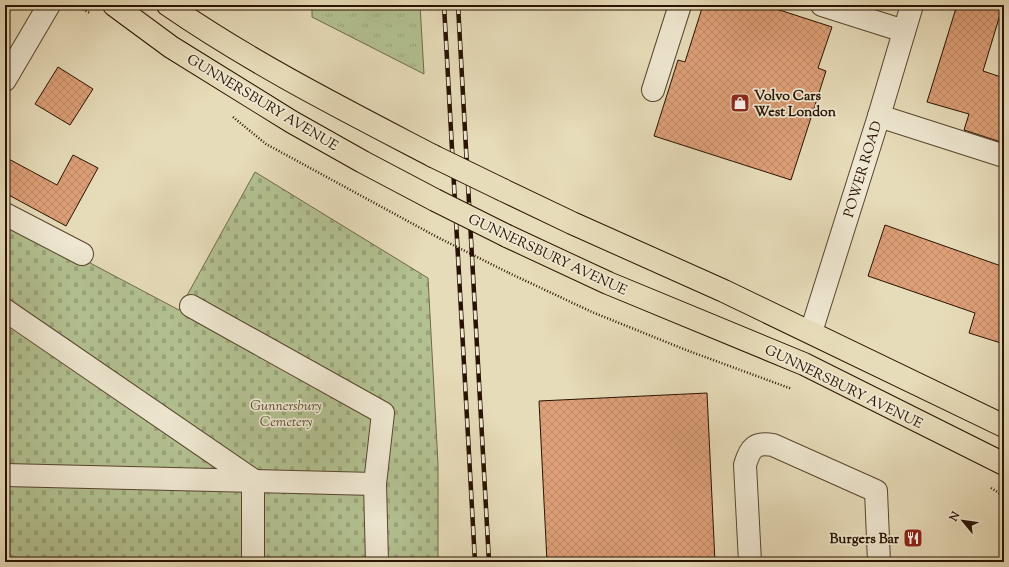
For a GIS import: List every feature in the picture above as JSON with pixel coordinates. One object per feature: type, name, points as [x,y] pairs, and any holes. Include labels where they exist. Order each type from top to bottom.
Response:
[{"type":"highway","name":"GUNNERSBURY AVENUE","points":[[114,5],[171,47],[292,122],[435,200],[507,236],[608,283],[804,364],[1004,464]]},
{"type":"highway","points":[[168,5],[241,52],[309,91],[433,156],[572,223],[724,291],[811,332],[1004,426]]},
{"type":"street","points":[[5,80],[49,5]]},
{"type":"street","points":[[653,90],[680,5]]},
{"type":"street","points":[[822,5],[904,31]]},
{"type":"street","name":"POWER ROAD","points":[[811,332],[879,116],[912,5]]},
{"type":"street","points":[[879,116],[1004,156]]},
{"type":"street","points":[[5,214],[82,254]]},
{"type":"street","points":[[191,306],[382,413],[375,484],[377,562]]},
{"type":"street","points":[[5,310],[253,480]]},
{"type":"street","points":[[750,562],[745,465],[753,449],[762,443],[773,445],[876,491],[880,562]]},
{"type":"street","points":[[5,475],[375,484]]},
{"type":"street","points":[[253,480],[253,562]]},
{"type":"path","name":"GUNNERSBURY AVENUE","points":[[437,237],[509,273],[599,315],[686,350],[799,392]]},
{"type":"path","points":[[990,488],[1004,496]]},
{"type":"green space","points":[[312,5],[420,5],[424,74],[312,17]]},
{"type":"green space","name":"Gunnersbury Cemetery","points":[[255,172],[428,278],[438,464],[438,562],[5,562],[5,218],[179,310]]},
{"type":"building","name":"Volvo Cars West London","points":[[703,5],[764,5],[832,27],[818,68],[826,71],[791,180],[654,136],[678,60],[685,62]]},
{"type":"building","points":[[957,5],[1003,5],[983,71],[1004,78],[1004,143],[964,130],[969,114],[927,102]]},
{"type":"building","points":[[58,67],[93,89],[70,125],[35,104]]},
{"type":"building","points":[[73,155],[98,168],[66,226],[5,193],[5,157],[57,185]]},
{"type":"building","points":[[885,225],[1004,267],[1004,344],[969,333],[975,313],[868,276]]},
{"type":"building","points":[[707,393],[715,562],[547,562],[539,401]]},
{"type":"railway","points":[[444,5],[475,562]]},
{"type":"railway","points":[[458,5],[489,562]]},
{"type":"place","name":"Volvo Cars West London","points":[[740,103]]},
{"type":"place","name":"Burgers Bar","points":[[913,538]]}]
